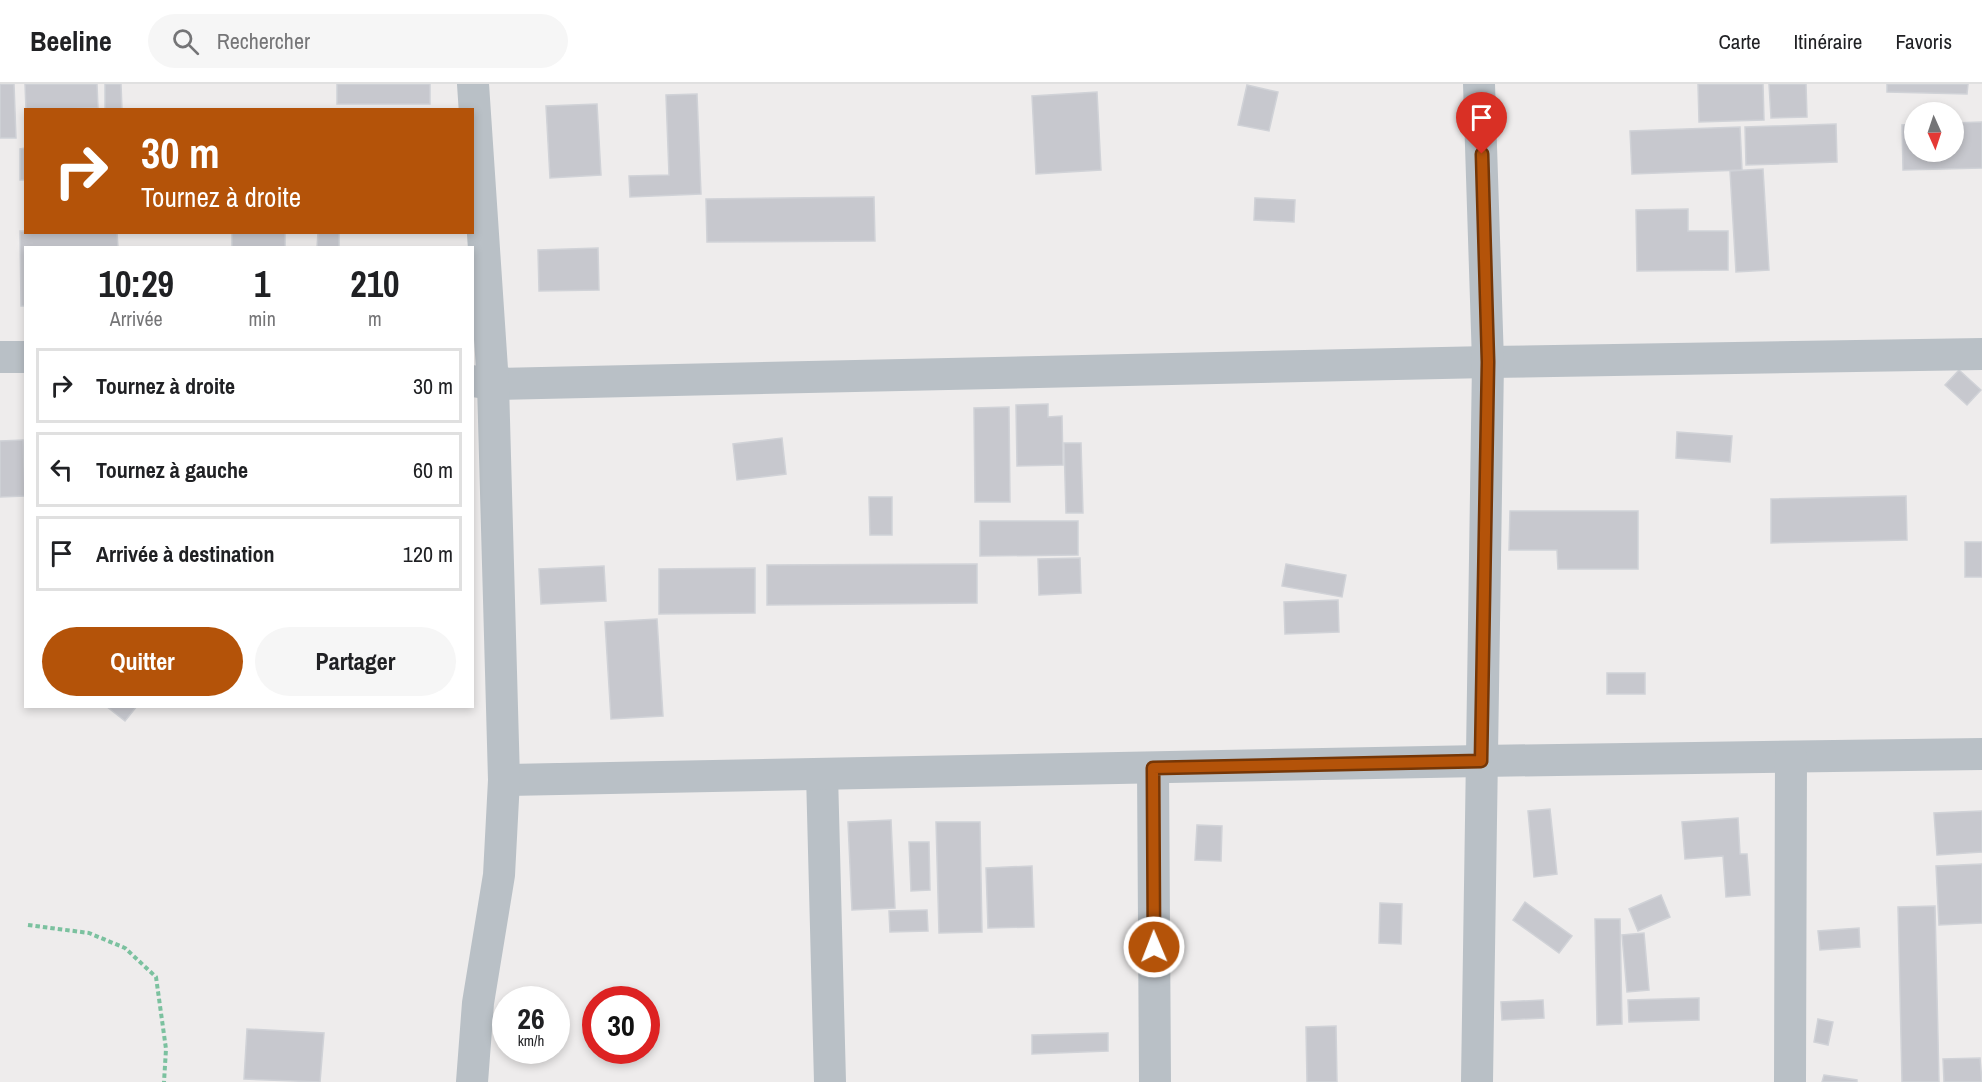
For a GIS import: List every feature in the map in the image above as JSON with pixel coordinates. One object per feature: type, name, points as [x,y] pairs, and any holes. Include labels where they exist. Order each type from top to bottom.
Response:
[{"type":"street","points":[[473,84],[474,108]]},
{"type":"street","points":[[1477,1082],[1488,362],[1479,84]]},
{"type":"street","points":[[471,1082],[478,1003],[499,876],[504,780],[483,382],[474,114]]},
{"type":"street","points":[[483,382],[1982,354]]},
{"type":"street","points":[[0,357],[24,357]]},
{"type":"street","points":[[504,780],[1481,761],[1982,754]]},
{"type":"street","points":[[1790,1082],[1791,757]]},
{"type":"street","points":[[1153,768],[1155,1082]]},
{"type":"street","points":[[822,774],[830,1082]]},
{"type":"path","points":[[28,925],[89,933],[124,948],[156,977],[166,1049],[164,1082]]},
{"type":"building","points":[[0,84],[14,84],[16,138],[0,138]]},
{"type":"building","points":[[25,84],[97,84],[98,108],[26,108]]},
{"type":"building","points":[[105,84],[121,84],[122,108],[105,108]]},
{"type":"building","points":[[337,84],[430,84],[430,104],[337,104]]},
{"type":"building","points":[[1698,84],[1763,84],[1764,120],[1699,122]]},
{"type":"building","points":[[1769,84],[1806,84],[1807,117],[1771,118]]},
{"type":"building","points":[[1887,84],[1968,84],[1967,94],[1887,92]]},
{"type":"building","points":[[1247,85],[1278,92],[1269,131],[1238,125]]},
{"type":"building","points":[[1097,92],[1101,170],[1036,174],[1032,96]]},
{"type":"building","points":[[697,94],[701,194],[630,197],[629,176],[669,175],[666,95]]},
{"type":"building","points":[[597,104],[601,175],[550,178],[546,106]]},
{"type":"building","points":[[1982,122],[1982,168],[1903,170],[1902,125],[1904,125],[1904,162],[1964,162],[1964,123]]},
{"type":"building","points":[[1836,124],[1837,162],[1746,165],[1745,127]]},
{"type":"building","points":[[1740,127],[1742,170],[1632,174],[1630,131]]},
{"type":"building","points":[[24,148],[24,180],[20,180],[20,149]]},
{"type":"building","points":[[1763,169],[1769,270],[1736,272],[1730,171]]},
{"type":"building","points":[[874,197],[875,241],[707,242],[706,199]]},
{"type":"building","points":[[1255,198],[1295,200],[1294,222],[1254,220]]},
{"type":"building","points":[[1688,209],[1688,231],[1728,231],[1728,270],[1637,271],[1636,210]]},
{"type":"building","points":[[20,231],[24,231],[24,234],[117,234],[118,246],[24,246],[24,306],[21,306]]},
{"type":"building","points":[[232,234],[285,234],[285,246],[232,246]]},
{"type":"building","points":[[318,234],[339,234],[339,246],[317,246]]},
{"type":"building","points":[[598,248],[599,290],[539,291],[538,250]]},
{"type":"building","points":[[1959,370],[1981,390],[1967,405],[1945,385]]},
{"type":"building","points":[[1048,404],[1048,417],[1062,416],[1063,465],[1017,466],[1016,405]]},
{"type":"building","points":[[1009,407],[1010,502],[975,502],[974,408]]},
{"type":"building","points":[[1677,432],[1732,436],[1730,462],[1676,458]]},
{"type":"building","points":[[782,438],[786,474],[737,480],[733,444]]},
{"type":"building","points":[[23,440],[24,496],[0,497],[0,441]]},
{"type":"building","points":[[1064,443],[1081,443],[1083,513],[1066,513]]},
{"type":"building","points":[[1906,496],[1907,540],[1771,543],[1771,499]]},
{"type":"building","points":[[869,497],[892,497],[892,535],[870,535]]},
{"type":"building","points":[[1510,511],[1638,511],[1638,569],[1558,569],[1557,550],[1509,550]]},
{"type":"building","points":[[980,521],[1078,521],[1078,555],[980,556]]},
{"type":"building","points":[[1965,542],[1982,542],[1982,577],[1965,577]]},
{"type":"building","points":[[1080,558],[1081,593],[1039,595],[1038,559]]},
{"type":"building","points":[[977,564],[977,603],[767,605],[767,565]]},
{"type":"building","points":[[1286,564],[1346,575],[1342,597],[1282,586]]},
{"type":"building","points":[[604,566],[606,601],[541,604],[539,569]]},
{"type":"building","points":[[755,568],[755,613],[659,614],[659,569]]},
{"type":"building","points":[[1338,600],[1339,632],[1285,634],[1284,602]]},
{"type":"building","points":[[657,619],[663,716],[611,719],[605,622]]},
{"type":"building","points":[[1607,673],[1645,673],[1645,694],[1607,694]]},
{"type":"building","points":[[109,708],[135,708],[125,721]]},
{"type":"building","points":[[1550,809],[1557,874],[1534,877],[1528,811]]},
{"type":"building","points":[[1982,811],[1982,852],[1937,855],[1934,813]]},
{"type":"building","points":[[1738,818],[1740,854],[1747,854],[1750,895],[1726,897],[1723,856],[1685,859],[1682,822]]},
{"type":"building","points":[[891,820],[895,908],[852,910],[848,822]]},
{"type":"building","points":[[936,822],[980,822],[982,932],[939,933]]},
{"type":"building","points":[[1197,825],[1222,826],[1221,861],[1195,860]]},
{"type":"building","points":[[909,842],[929,842],[930,890],[911,891]]},
{"type":"building","points":[[1982,864],[1982,923],[1939,925],[1936,866]]},
{"type":"building","points":[[1032,866],[1034,927],[988,928],[986,868]]},
{"type":"building","points":[[1661,895],[1670,917],[1638,931],[1629,909]]},
{"type":"building","points":[[1525,902],[1572,936],[1559,953],[1513,920]]},
{"type":"building","points":[[1380,903],[1402,904],[1401,944],[1379,943]]},
{"type":"building","points":[[1935,906],[1939,1082],[1902,1082],[1898,907]]},
{"type":"building","points":[[927,910],[928,931],[890,932],[889,911]]},
{"type":"building","points":[[1595,919],[1620,919],[1622,1024],[1597,1025]]},
{"type":"building","points":[[1859,928],[1860,947],[1820,950],[1818,931]]},
{"type":"building","points":[[1644,933],[1649,990],[1627,992],[1622,935]]},
{"type":"building","points":[[1699,998],[1699,1020],[1629,1022],[1628,1000]]},
{"type":"building","points":[[1543,1000],[1544,1018],[1502,1020],[1501,1002]]},
{"type":"building","points":[[1818,1019],[1833,1022],[1828,1045],[1814,1042]]},
{"type":"building","points":[[1336,1026],[1337,1082],[1307,1082],[1306,1027]]},
{"type":"building","points":[[247,1029],[324,1033],[320,1082],[244,1079]]},
{"type":"building","points":[[1108,1033],[1108,1051],[1032,1054],[1032,1035]]},
{"type":"building","points":[[1980,1058],[1982,1082],[1944,1082],[1943,1059]]},
{"type":"building","points":[[1824,1075],[1857,1080],[1857,1082],[1822,1082]]},
{"type":"route","points":[[1154,947],[1153,768],[1481,761],[1488,362],[1482,154]]}]
